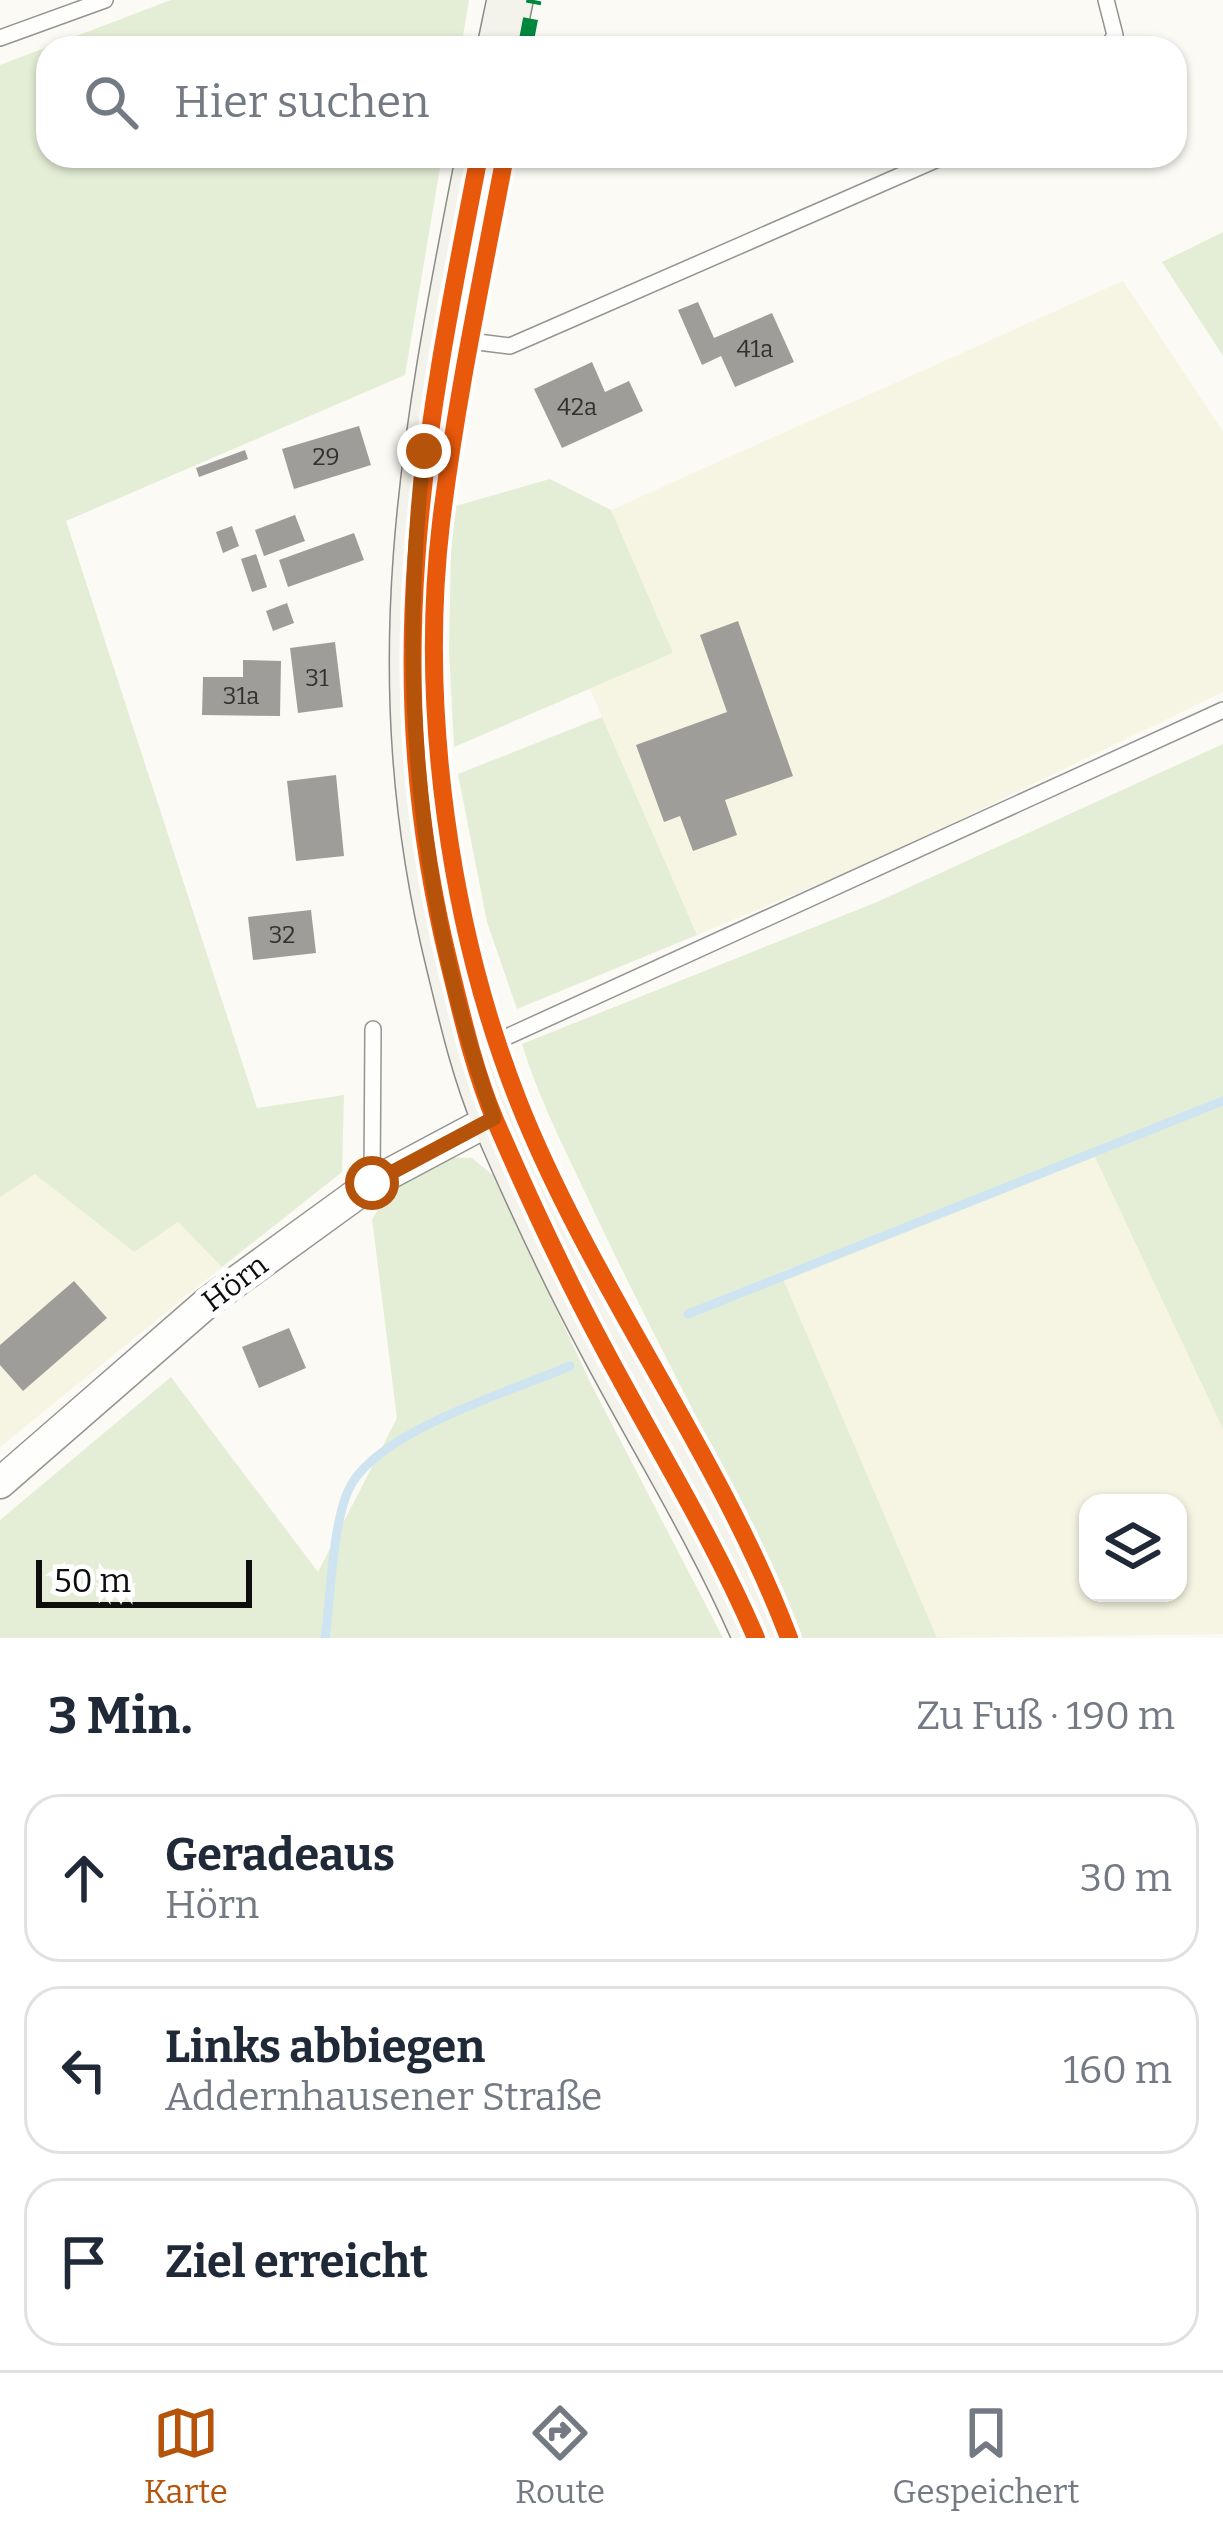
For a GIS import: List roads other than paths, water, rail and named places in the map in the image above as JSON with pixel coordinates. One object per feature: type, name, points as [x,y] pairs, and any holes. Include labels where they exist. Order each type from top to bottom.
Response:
[{"type":"street","points":[[502,36],[510,0]]},
{"type":"street","points":[[477,168],[445,328],[414,538],[411,698],[436,907],[472,1053],[494,1118],[599,1339],[725,1565],[756,1638]]},
{"type":"street","name":"Hörn","points":[[0,1483],[208,1302],[372,1183],[494,1118]]},
{"type":"lane","points":[[0,38],[105,0]]},
{"type":"lane","points":[[1106,0],[1114,36]]},
{"type":"lane","points":[[445,328],[470,341],[510,346],[918,168]]},
{"type":"lane","points":[[472,1053],[1223,710]]},
{"type":"lane","points":[[372,1183],[374,1029]]},
{"type":"waterway","points":[[688,1314],[1223,1101]]},
{"type":"waterway","points":[[325,1638],[338,1524],[348,1491],[362,1470],[414,1432],[570,1366]]}]
